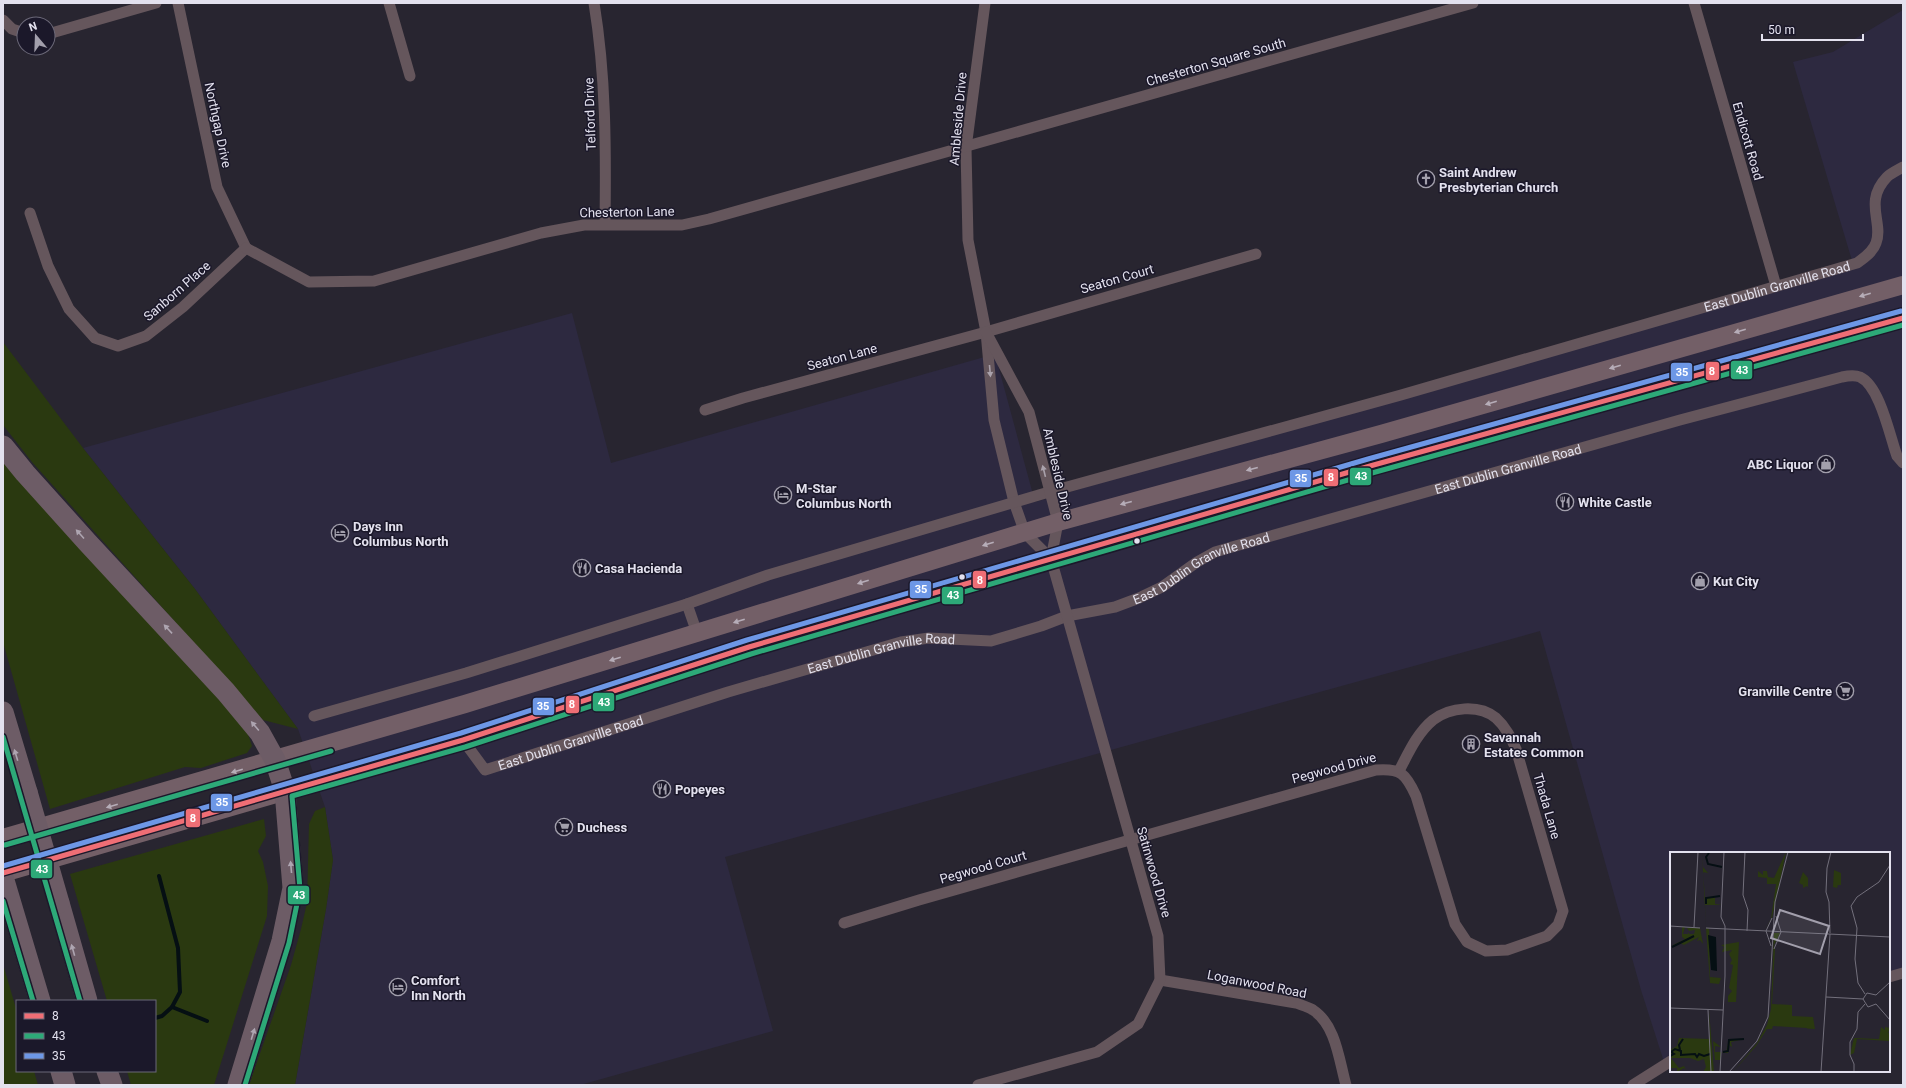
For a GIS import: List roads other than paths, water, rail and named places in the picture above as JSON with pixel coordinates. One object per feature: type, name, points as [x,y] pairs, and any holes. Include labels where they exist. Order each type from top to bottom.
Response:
[{"type":"highway","points":[[3,446],[25,473],[82,536],[226,692],[260,733],[275,760],[284,791],[292,888],[282,941],[238,1085]]},
{"type":"highway","points":[[3,712],[87,1000]]},
{"type":"highway","points":[[3,878],[40,1000]]},
{"type":"highway","points":[[61,1072],[65,1085]]},
{"type":"highway","points":[[108,1072],[112,1085]]},
{"type":"main road","points":[[3,838],[465,704],[1058,522],[1388,432],[1903,285]]},
{"type":"main road","points":[[3,873],[463,740],[750,647],[1051,559],[1370,466],[1903,318]]},
{"type":"street","points":[[56,32],[156,3]]},
{"type":"street","name":"Northgap Drive","points":[[178,3],[217,187],[246,248]]},
{"type":"street","points":[[389,3],[410,76]]},
{"type":"street","name":"Telford Drive","points":[[594,3],[601,46],[604,113],[605,224]]},
{"type":"street","name":"Ambleside Drive","points":[[985,3],[966,148],[968,240],[986,332],[994,420],[1014,502],[1025,533],[1051,559]]},
{"type":"street","name":"Chesterton Square South","points":[[966,148],[1474,3]]},
{"type":"street","name":"Endicott Road","points":[[1694,3],[1776,286]]},
{"type":"street","points":[[3,20],[12,29],[16,30]]},
{"type":"street","name":"Chesterton Lane","points":[[246,248],[309,282],[374,281],[541,234],[584,225],[682,225],[709,219],[966,148]]},
{"type":"street","name":"East Dublin Granville Road","points":[[314,716],[466,673],[687,604],[768,575],[1014,502],[1400,395],[1856,263],[1866,257],[1876,243],[1877,228],[1874,209],[1877,192],[1887,177],[1903,167]]},
{"type":"street","name":"Sanborn Place","points":[[30,213],[48,266],[69,309],[95,338],[118,346],[146,336],[183,307],[246,248]]},
{"type":"street","name":"Seaton Court","points":[[986,332],[1256,254]]},
{"type":"street","name":"Ambleside Drive","points":[[986,332],[1029,412],[1058,522],[1051,559]]},
{"type":"street","name":"Seaton Lane","points":[[705,410],[743,398],[986,332]]},
{"type":"street","name":"East Dublin Granville Road","points":[[463,740],[485,770],[728,692],[901,642],[929,638],[992,641],[1042,626],[1067,616],[1115,607],[1139,598],[1162,587],[1197,562],[1215,552],[1673,422],[1842,377],[1860,377],[1870,386],[1878,399],[1897,456],[1903,463]]},
{"type":"street","name":"Satinwood Drive","points":[[978,1085],[1097,1052],[1138,1024],[1160,980],[1158,936],[1051,559]]},
{"type":"street","points":[[687,604],[697,633]]},
{"type":"street","name":"Thada Lane","points":[[1456,709],[1477,709],[1496,718],[1509,733],[1516,749],[1563,911],[1558,925],[1547,936],[1507,950],[1486,951],[1467,942],[1455,924],[1416,796],[1408,779],[1399,771],[1416,738],[1433,720],[1456,709]]},
{"type":"street","name":"Pegwood Drive","points":[[1130,840],[1376,770],[1389,769],[1399,771]]},
{"type":"street","name":"Pegwood Court","points":[[844,923],[1130,840]]},
{"type":"street","points":[[1890,977],[1903,973]]},
{"type":"street","name":"Loganwood Road","points":[[1160,980],[1296,1003],[1313,1009],[1326,1021],[1333,1037],[1346,1085]]},
{"type":"street","points":[[1633,1085],[1670,1062]]},
{"type":"waterway","points":[[156,1018],[162,1016],[172,1007],[180,992],[178,948],[159,876]]},
{"type":"waterway","points":[[172,1007],[207,1021]]},
{"type":"place","name":"Saint Andrew Presbyterian Church","points":[[1426,179]]},
{"type":"place","name":"ABC Liquor","points":[[1826,464]]},
{"type":"place","name":"M-Star Columbus North","points":[[783,495]]},
{"type":"place","name":"White Castle","points":[[1565,502]]},
{"type":"place","name":"Days Inn Columbus North","points":[[340,533]]},
{"type":"place","name":"Casa Hacienda","points":[[582,568]]},
{"type":"place","name":"Kut City","points":[[1700,581]]},
{"type":"place","name":"Granville Centre","points":[[1845,691]]},
{"type":"place","name":"Savannah Estates Common","points":[[1471,744]]},
{"type":"place","name":"Popeyes","points":[[662,789]]},
{"type":"place","name":"Duchess","points":[[564,827]]},
{"type":"place","name":"Comfort Inn North","points":[[398,987]]}]
